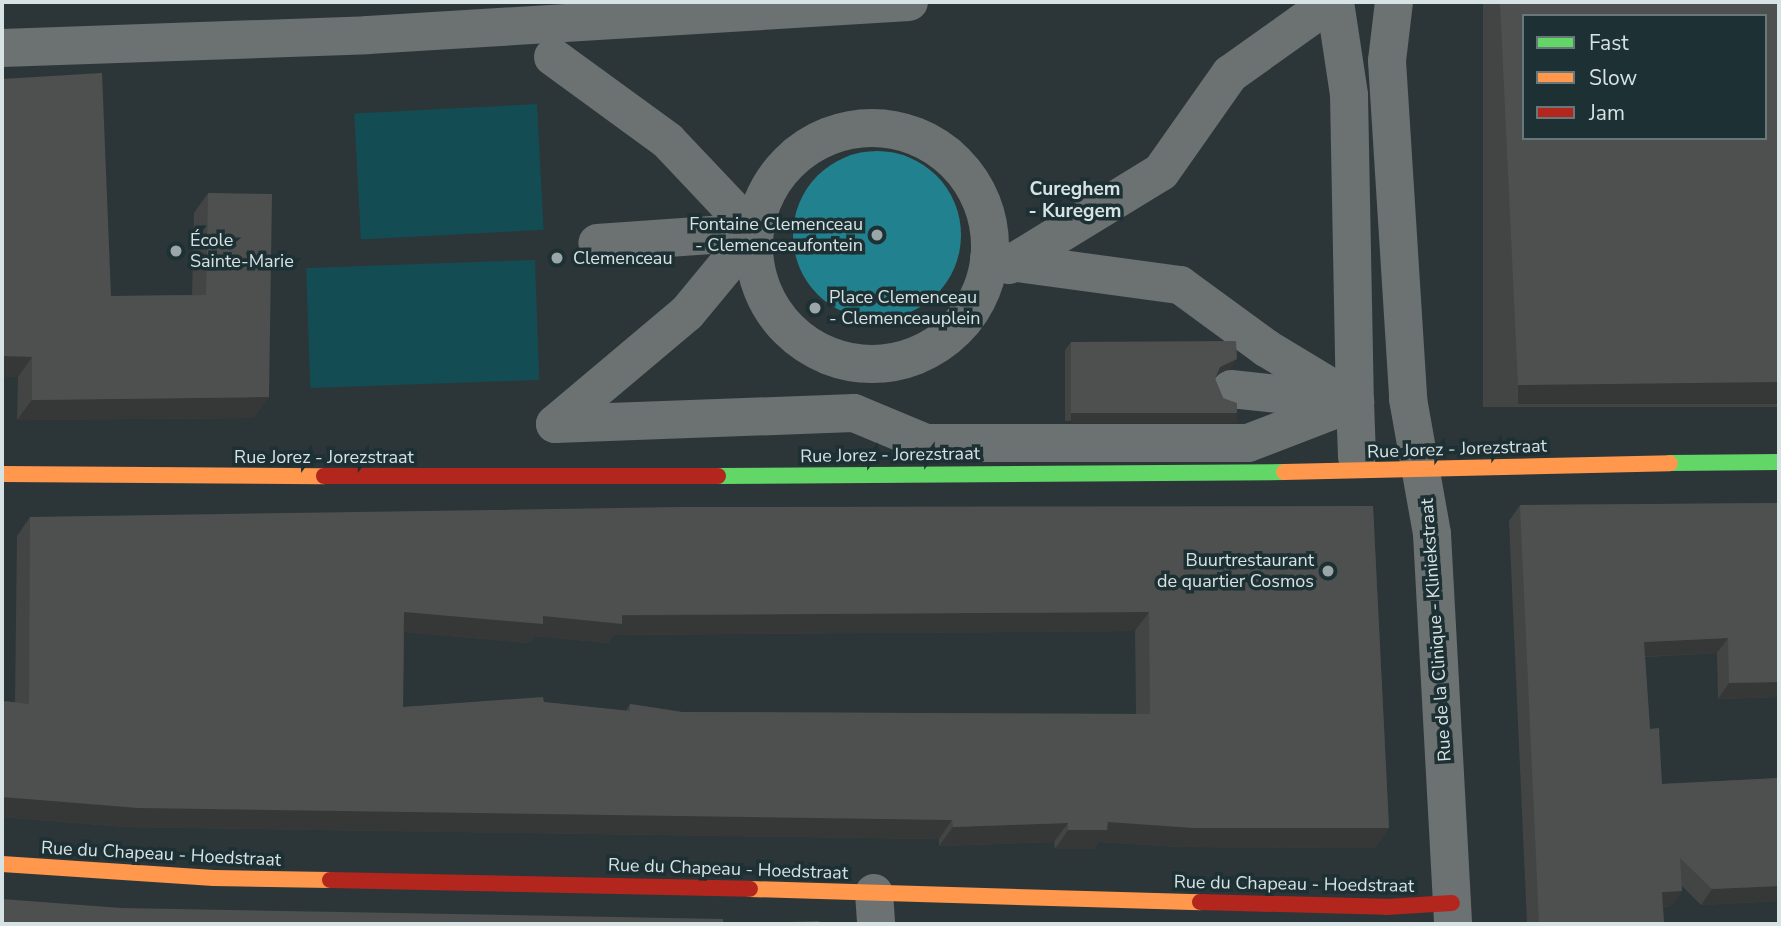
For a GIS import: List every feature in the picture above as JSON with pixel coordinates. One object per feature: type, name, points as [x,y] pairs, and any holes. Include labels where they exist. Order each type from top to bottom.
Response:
[{"type":"street","points":[[2,48],[343,36],[909,2]]},
{"type":"street","points":[[553,57],[668,141],[754,232],[758,281],[771,309],[792,334],[819,353],[853,363],[882,365],[914,357],[943,342],[965,320],[999,262],[1161,172],[1230,74],[1333,2],[1349,95],[1367,402],[1357,457]]},
{"type":"street","name":"Rue de la Clinique - Kliniekstraat","points":[[1394,2],[1387,61],[1405,358],[1408,399],[1423,468],[1432,534],[1453,914]]},
{"type":"street","points":[[999,262],[981,197],[964,169],[920,138],[878,127],[846,130],[816,141],[790,160],[769,186],[754,232],[687,313],[555,424],[854,413],[926,443],[1248,443],[1367,402]]},
{"type":"street","points":[[597,243],[754,232]]},
{"type":"street","points":[[999,262],[1180,285],[1266,348],[1367,402]]},
{"type":"street","points":[[1266,348],[1231,389],[1367,402]]},
{"type":"street","points":[[853,363],[854,413]]},
{"type":"street","name":"Rue Jorez - Jorezstraat","points":[[2,474],[576,477],[1423,468],[1779,461]]},
{"type":"street","name":"Rue du Chapeau - Hoedstraat","points":[[2,864],[214,878],[875,908],[1386,907],[1453,914]]},
{"type":"shaded area","points":[[537,104],[544,230],[361,239],[354,114]]},
{"type":"shaded area","points":[[877,151],[909,157],[937,175],[955,203],[961,235],[955,267],[937,295],[909,313],[877,319],[845,313],[817,295],[799,267],[793,235],[799,203],[817,175],[845,157]]},
{"type":"shaded area","points":[[535,260],[539,380],[310,388],[306,268]]},
{"type":"building","points":[[1500,2],[1779,2],[1779,382],[1518,385]]},
{"type":"building","points":[[102,73],[111,296],[206,295],[208,193],[272,194],[269,397],[32,400],[32,357],[2,356],[2,79]]},
{"type":"building","points":[[1236,341],[1237,359],[1220,367],[1215,379],[1223,398],[1237,403],[1237,413],[1071,413],[1071,342]]},
{"type":"building","points":[[1779,503],[1779,682],[1729,683],[1728,638],[1644,642],[1650,729],[1659,728],[1662,784],[1779,778],[1779,886],[1712,889],[1680,858],[1682,891],[1662,892],[1664,924],[1539,924],[1520,505]]},
{"type":"building","points":[[1373,506],[1389,828],[1193,828],[1108,822],[1107,830],[1068,830],[1068,823],[953,827],[952,820],[138,808],[2,797],[2,701],[29,704],[30,517],[682,507]],"holes":[[[404,612],[543,624],[543,616],[622,624],[622,615],[1149,612],[1150,714],[682,712],[630,704],[630,711],[544,702],[543,697],[403,707]]]},
{"type":"building","points":[[2,899],[121,908],[723,919],[723,924],[2,924]]},
{"type":"building","points":[[819,921],[819,924],[737,924]]},
{"type":"building","points":[[933,923],[997,924],[933,924]]},
{"type":"traffic: fast","points":[[1670,463],[1779,462]]},
{"type":"traffic: fast","points":[[718,476],[1284,472]]},
{"type":"traffic: slow","points":[[1284,472],[1670,463]]},
{"type":"traffic: slow","points":[[2,474],[324,476]]},
{"type":"traffic: slow","points":[[2,864],[214,878],[330,880]]},
{"type":"traffic: slow","points":[[750,889],[1200,902]]},
{"type":"traffic: jam","points":[[324,476],[718,476]]},
{"type":"traffic: jam","points":[[330,880],[750,889]]},
{"type":"traffic: jam","points":[[1200,902],[1386,907],[1452,903]]},
{"type":"place","name":"Fontaine Clemenceau - Clemenceaufontein","points":[[877,235]]},
{"type":"place","name":"École Sainte-Marie","points":[[176,251]]},
{"type":"place","name":"Clemenceau","points":[[557,258]]},
{"type":"place","name":"Place Clemenceau - Clemenceauplein","points":[[815,308]]},
{"type":"place","name":"Buurtrestaurant de quartier Cosmos","points":[[1328,571]]},
{"type":"district","name":"Cureghem - Kuregem","points":[[1075,201]]}]
